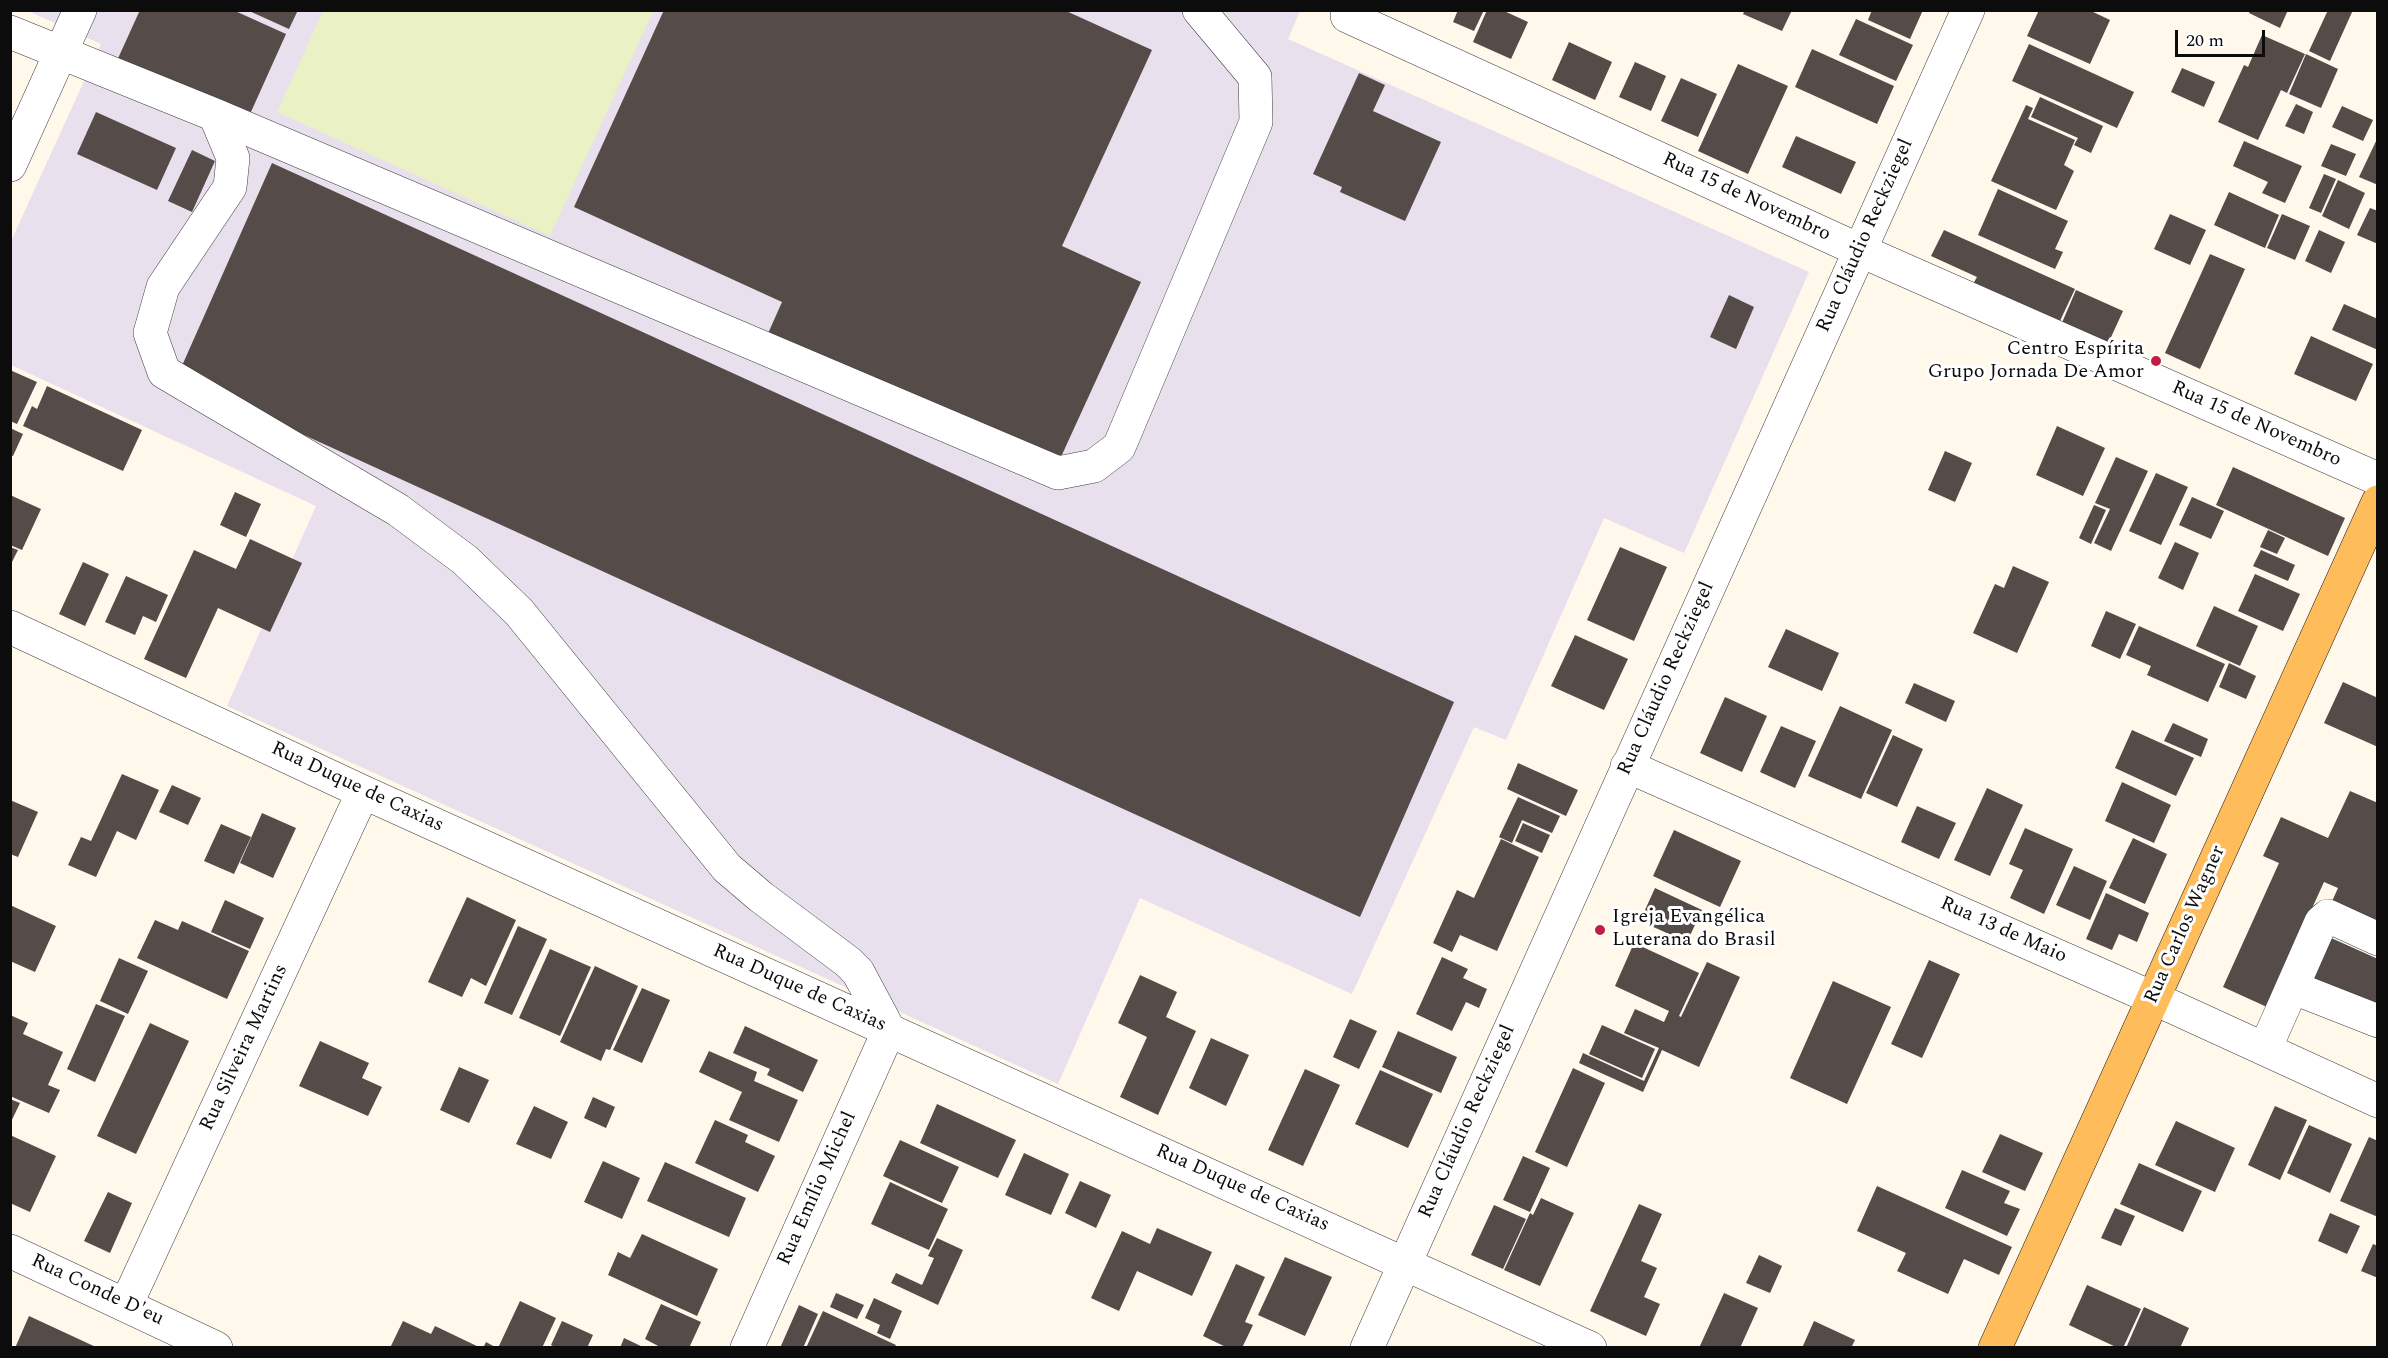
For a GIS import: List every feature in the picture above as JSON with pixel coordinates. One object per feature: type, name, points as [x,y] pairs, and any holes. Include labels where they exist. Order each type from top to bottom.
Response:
[{"type":"main road","name":"Rua Carlos Wagner","points":[[1995,1347],[2378,502]]},
{"type":"street","points":[[10,165],[80,10]]},
{"type":"street","points":[[10,32],[215,115],[1058,472],[1094,466],[1119,447],[1256,122],[1255,77],[1199,10]]},
{"type":"street","name":"Rua Cláudio Reckziegel","points":[[1366,1347],[1968,10]]},
{"type":"street","name":"Rua 15 de Novembro","points":[[1348,13],[1859,250],[2378,479]]},
{"type":"street","points":[[215,115],[233,158],[230,187],[163,287],[150,333],[164,372],[398,510],[465,560],[519,612],[727,868],[858,972],[889,1029]]},
{"type":"street","name":"Rua Duque de Caxias","points":[[10,627],[363,792],[1590,1347]]},
{"type":"street","name":"Rua 13 de Maio","points":[[1628,766],[2153,998],[2378,1101]]},
{"type":"street","name":"Rua Silveira Martins","points":[[126,1305],[363,792]]},
{"type":"street","points":[[2265,1049],[2294,988],[2321,922],[2328,916],[2378,939]]},
{"type":"street","points":[[2294,988],[2378,1021]]},
{"type":"street","name":"Rua Emílio Michel","points":[[747,1347],[889,1029]]},
{"type":"street","name":"Rua Conde D'eu","points":[[10,1251],[216,1347]]},
{"type":"shaded area","points":[[28,11],[1300,11],[1288,39],[1809,272],[1684,553],[1604,518],[1506,740],[1474,727],[1352,994],[1140,898],[1058,1084],[227,706],[316,506],[11,365],[11,241],[101,44]]},
{"type":"green space","points":[[323,10],[653,11],[550,236],[277,112]]},
{"type":"building","points":[[140,10],[233,10],[286,34],[246,123],[115,65]]},
{"type":"building","points":[[247,10],[298,10],[289,29]]},
{"type":"building","points":[[664,10],[1064,10],[1152,50],[1062,246],[1141,282],[1055,470],[766,338],[782,302],[574,207]]},
{"type":"building","points":[[1458,10],[1484,10],[1474,31],[1453,22]]},
{"type":"building","points":[[1487,10],[1502,10],[1528,22],[1511,59],[1473,42]]},
{"type":"building","points":[[1745,10],[1792,10],[1782,31],[1743,14]]},
{"type":"building","points":[[1872,10],[1923,10],[1910,39],[1868,20]]},
{"type":"building","points":[[2039,10],[2089,10],[2110,20],[2090,64],[2027,36]]},
{"type":"building","points":[[2250,10],[2288,10],[2280,28],[2249,13]]},
{"type":"building","points":[[2328,10],[2353,10],[2330,61],[2309,51]]},
{"type":"building","points":[[1856,19],[1913,45],[1896,81],[1839,55]]},
{"type":"building","points":[[2262,35],[2305,54],[2287,93],[2281,90],[2258,140],[2218,122],[2244,65],[2248,67]]},
{"type":"building","points":[[1569,42],[1612,62],[1595,100],[1552,80]]},
{"type":"building","points":[[2029,44],[2134,92],[2117,128],[2012,81]]},
{"type":"building","points":[[1812,49],[1894,86],[1877,124],[1795,87]]},
{"type":"building","points":[[2306,54],[2338,69],[2321,108],[2289,94]]},
{"type":"building","points":[[1635,62],[1666,76],[1651,111],[1619,97]]},
{"type":"building","points":[[1738,64],[1788,86],[1748,174],[1698,151]]},
{"type":"building","points":[[2182,68],[2215,82],[2204,107],[2171,92]]},
{"type":"building","points":[[1359,73],[1385,85],[1373,111],[1441,142],[1405,221],[1340,192],[1342,187],[1313,174]]},
{"type":"building","points":[[1681,78],[1717,94],[1698,137],[1661,121]]},
{"type":"building","points":[[2040,97],[2103,126],[2091,153],[2074,145],[2078,138],[2031,117]]},
{"type":"building","points":[[2296,104],[2313,112],[2304,134],[2285,126]]},
{"type":"building","points":[[2026,105],[2033,108],[2028,119],[2075,140],[2064,165],[2074,171],[2056,210],[1991,181]]},
{"type":"building","points":[[2342,106],[2373,120],[2363,141],[2332,127]]},
{"type":"building","points":[[96,112],[176,148],[157,190],[77,154]]},
{"type":"building","points":[[1796,136],[1856,162],[1841,194],[1782,167]]},
{"type":"building","points":[[2378,137],[2378,185],[2359,177]]},
{"type":"building","points":[[2244,141],[2302,166],[2285,203],[2262,193],[2268,182],[2233,166]]},
{"type":"building","points":[[2331,144],[2356,154],[2346,176],[2321,166]]},
{"type":"building","points":[[192,150],[215,161],[192,212],[168,201]]},
{"type":"building","points":[[272,163],[1454,702],[1360,917],[177,377]]},
{"type":"building","points":[[2324,174],[2336,179],[2321,213],[2309,208]]},
{"type":"building","points":[[2338,180],[2365,193],[2349,229],[2322,216]]},
{"type":"building","points":[[1998,189],[2068,221],[2055,249],[2063,252],[2055,269],[1978,235]]},
{"type":"building","points":[[2229,192],[2279,215],[2265,248],[2214,225]]},
{"type":"building","points":[[2370,208],[2378,211],[2378,244],[2357,235]]},
{"type":"building","points":[[2170,214],[2206,230],[2190,265],[2154,249]]},
{"type":"building","points":[[2282,214],[2310,226],[2295,260],[2267,248]]},
{"type":"building","points":[[1944,230],[2075,289],[2059,323],[1973,284],[1977,277],[1931,256]]},
{"type":"building","points":[[2319,230],[2345,242],[2331,273],[2305,261]]},
{"type":"building","points":[[2210,254],[2245,269],[2200,369],[2165,353]]},
{"type":"building","points":[[2076,290],[2123,311],[2107,346],[2061,325]]},
{"type":"building","points":[[1729,295],[1754,307],[1736,349],[1710,337]]},
{"type":"building","points":[[2344,304],[2378,319],[2378,350],[2332,330]]},
{"type":"building","points":[[2311,336],[2373,364],[2356,401],[2294,374]]},
{"type":"building","points":[[10,370],[37,382],[17,424],[10,421]]},
{"type":"building","points":[[47,386],[142,430],[123,471],[23,426],[32,406],[37,409]]},
{"type":"building","points":[[2057,426],[2105,448],[2083,496],[2036,475]]},
{"type":"building","points":[[10,428],[23,434],[13,456],[10,455]]},
{"type":"building","points":[[1945,451],[1972,463],[1955,502],[1928,490]]},
{"type":"building","points":[[2116,457],[2148,471],[2111,551],[2094,543],[2110,509],[2095,503]]},
{"type":"building","points":[[2233,467],[2345,518],[2328,556],[2216,505]]},
{"type":"building","points":[[2156,473],[2188,487],[2161,545],[2129,531]]},
{"type":"building","points":[[235,492],[261,504],[246,537],[220,525]]},
{"type":"building","points":[[10,495],[41,509],[22,550],[10,545]]},
{"type":"building","points":[[2192,497],[2224,511],[2211,539],[2179,525]]},
{"type":"building","points":[[2094,505],[2106,510],[2091,544],[2079,538]]},
{"type":"building","points":[[2268,530],[2285,538],[2277,554],[2260,547]]},
{"type":"building","points":[[250,539],[302,563],[270,632],[218,608],[186,678],[144,659],[194,550],[236,569]]},
{"type":"building","points":[[2175,542],[2199,553],[2183,590],[2158,578]]},
{"type":"building","points":[[10,547],[18,550],[10,566]]},
{"type":"building","points":[[1620,547],[1667,567],[1634,641],[1587,620]]},
{"type":"building","points":[[2261,550],[2295,565],[2288,581],[2253,566]]},
{"type":"building","points":[[83,562],[109,574],[85,626],[59,614]]},
{"type":"building","points":[[2013,566],[2049,582],[2017,653],[1973,633],[1995,584],[2004,588]]},
{"type":"building","points":[[2255,574],[2300,594],[2283,631],[2238,611]]},
{"type":"building","points":[[126,576],[168,595],[156,622],[143,616],[135,635],[105,622]]},
{"type":"building","points":[[2214,606],[2258,626],[2240,666],[2196,646]]},
{"type":"building","points":[[2106,611],[2136,624],[2120,659],[2091,646]]},
{"type":"building","points":[[2139,626],[2225,664],[2208,702],[2147,675],[2151,666],[2126,655]]},
{"type":"building","points":[[1786,629],[1839,653],[1822,691],[1768,667]]},
{"type":"building","points":[[1575,635],[1628,659],[1604,710],[1551,686]]},
{"type":"building","points":[[2229,663],[2256,676],[2246,699],[2219,687]]},
{"type":"building","points":[[2343,682],[2378,698],[2378,747],[2324,723]]},
{"type":"building","points":[[1914,683],[1955,701],[1946,722],[1905,703]]},
{"type":"building","points":[[1725,697],[1767,716],[1742,772],[1700,753]]},
{"type":"building","points":[[1840,706],[1892,730],[1861,799],[1808,776]]},
{"type":"building","points":[[2173,723],[2208,739],[2201,757],[2164,741]]},
{"type":"building","points":[[1781,726],[1816,741],[1795,788],[1760,772]]},
{"type":"building","points":[[2132,730],[2194,758],[2176,796],[2115,768]]},
{"type":"building","points":[[1893,735],[1923,749],[1897,807],[1866,793]]},
{"type":"building","points":[[1518,763],[1578,790],[1566,816],[1507,789]]},
{"type":"building","points":[[122,774],[159,790],[136,840],[117,831],[96,877],[68,865],[81,837],[91,841]]},
{"type":"building","points":[[2122,782],[2171,805],[2154,843],[2105,821]]},
{"type":"building","points":[[172,785],[201,798],[188,825],[159,812]]},
{"type":"building","points":[[1987,788],[2023,805],[1990,876],[1954,860]]},
{"type":"building","points":[[2350,791],[2378,803],[2378,930],[2329,908],[2338,888],[2324,882],[2267,1007],[2223,987],[2279,863],[2263,856],[2281,817],[2328,838]]},
{"type":"building","points":[[1518,797],[1560,816],[1552,833],[1522,820],[1512,843],[1499,837]]},
{"type":"building","points":[[10,800],[38,812],[18,857],[10,854]]},
{"type":"building","points":[[1917,806],[1956,823],[1939,859],[1901,842]]},
{"type":"building","points":[[262,813],[296,828],[273,878],[240,863]]},
{"type":"building","points":[[1523,823],[1550,835],[1542,853],[1515,841]]},
{"type":"building","points":[[221,824],[251,837],[234,874],[204,861]]},
{"type":"building","points":[[2025,828],[2073,849],[2044,914],[2010,898],[2023,870],[2009,864]]},
{"type":"building","points":[[1674,830],[1741,861],[1720,907],[1653,876]]},
{"type":"building","points":[[2133,838],[2167,854],[2145,904],[2109,888]]},
{"type":"building","points":[[1501,839],[1539,857],[1497,951],[1460,935],[1452,952],[1433,943],[1457,890],[1474,898]]},
{"type":"building","points":[[2074,866],[2107,881],[2090,920],[2056,905]]},
{"type":"building","points":[[1655,888],[1702,910],[1687,942],[1640,921]]},
{"type":"building","points":[[2106,893],[2149,913],[2137,942],[2119,934],[2112,950],[2086,939]]},
{"type":"building","points":[[467,897],[516,920],[486,986],[471,978],[462,997],[428,982]]},
{"type":"building","points":[[225,900],[264,918],[250,949],[211,932]]},
{"type":"building","points":[[10,905],[56,926],[35,972],[10,961]]},
{"type":"building","points":[[155,920],[178,930],[182,921],[249,951],[227,999],[137,958]]},
{"type":"building","points":[[518,926],[547,939],[512,1015],[484,1003]]},
{"type":"building","points":[[2329,937],[2378,959],[2378,1011],[2310,980]]},
{"type":"building","points":[[1634,943],[1699,973],[1679,1016],[1681,1017],[1707,962],[1740,977],[1699,1067],[1662,1050],[1643,1092],[1579,1063],[1583,1053],[1644,1081],[1659,1048],[1624,1033],[1635,1009],[1664,1022],[1669,1011],[1615,986]]},
{"type":"building","points":[[550,949],[591,967],[560,1036],[519,1018]]},
{"type":"building","points":[[1442,957],[1468,969],[1463,978],[1487,989],[1479,1008],[1466,1002],[1452,1031],[1416,1014]]},
{"type":"building","points":[[119,958],[148,971],[128,1014],[100,1001]]},
{"type":"building","points":[[1929,960],[1960,974],[1922,1058],[1891,1044]]},
{"type":"building","points":[[595,966],[638,986],[610,1050],[606,1049],[601,1061],[560,1042]]},
{"type":"building","points":[[1140,975],[1177,992],[1166,1017],[1196,1031],[1158,1115],[1120,1097],[1147,1037],[1118,1023]]},
{"type":"building","points":[[1833,981],[1891,1007],[1847,1104],[1790,1078]]},
{"type":"building","points":[[642,988],[670,1000],[642,1063],[613,1050]]},
{"type":"building","points":[[96,1004],[125,1016],[95,1082],[67,1069]]},
{"type":"building","points":[[10,1015],[28,1023],[23,1034],[63,1052],[48,1085],[60,1090],[49,1113],[10,1096]]},
{"type":"building","points":[[1350,1019],[1377,1031],[1359,1069],[1333,1057]]},
{"type":"building","points":[[150,1023],[189,1041],[136,1154],[97,1136]]},
{"type":"building","points":[[1602,1025],[1655,1049],[1642,1078],[1589,1054]]},
{"type":"building","points":[[745,1026],[818,1060],[803,1092],[767,1075],[770,1069],[733,1053]]},
{"type":"building","points":[[1398,1031],[1457,1057],[1441,1093],[1382,1067]]},
{"type":"building","points":[[1211,1038],[1249,1055],[1226,1106],[1189,1088]]},
{"type":"building","points":[[320,1041],[369,1063],[362,1078],[382,1087],[368,1116],[299,1086]]},
{"type":"building","points":[[709,1051],[757,1072],[754,1081],[798,1100],[779,1142],[729,1120],[742,1092],[699,1072]]},
{"type":"building","points":[[459,1067],[489,1080],[469,1123],[440,1110]]},
{"type":"building","points":[[1573,1068],[1605,1083],[1567,1167],[1535,1152]]},
{"type":"building","points":[[1305,1069],[1340,1085],[1303,1166],[1268,1150]]},
{"type":"building","points":[[1380,1070],[1433,1094],[1408,1148],[1355,1124]]},
{"type":"building","points":[[593,1097],[615,1107],[606,1128],[584,1118]]},
{"type":"building","points":[[10,1099],[20,1103],[10,1124]]},
{"type":"building","points":[[937,1104],[1016,1140],[998,1178],[920,1143]]},
{"type":"building","points":[[534,1106],[568,1122],[551,1159],[516,1144]]},
{"type":"building","points":[[2275,1106],[2307,1120],[2280,1180],[2248,1165]]},
{"type":"building","points":[[715,1120],[748,1135],[745,1142],[775,1156],[758,1192],[695,1163]]},
{"type":"building","points":[[2176,1121],[2235,1148],[2215,1192],[2155,1165]]},
{"type":"building","points":[[2309,1125],[2352,1144],[2330,1193],[2287,1173]]},
{"type":"building","points":[[2000,1134],[2043,1153],[2025,1191],[1982,1172]]},
{"type":"building","points":[[10,1135],[56,1156],[30,1212],[10,1203]]},
{"type":"building","points":[[2369,1137],[2378,1141],[2378,1217],[2340,1201]]},
{"type":"building","points":[[900,1140],[959,1167],[942,1203],[883,1176]]},
{"type":"building","points":[[1024,1153],[1069,1174],[1051,1215],[1005,1195]]},
{"type":"building","points":[[1523,1156],[1550,1168],[1530,1212],[1503,1200]]},
{"type":"building","points":[[603,1161],[640,1178],[622,1219],[584,1202]]},
{"type":"building","points":[[665,1162],[746,1198],[729,1237],[647,1201]]},
{"type":"building","points":[[2139,1163],[2202,1191],[2183,1232],[2120,1204]]},
{"type":"building","points":[[1962,1170],[2010,1191],[2004,1203],[2020,1209],[2007,1236],[1945,1208]]},
{"type":"building","points":[[1080,1181],[1111,1195],[1096,1228],[1065,1213]]},
{"type":"building","points":[[890,1182],[948,1209],[929,1250],[871,1224]]},
{"type":"building","points":[[1877,1186],[2012,1247],[1999,1275],[1964,1259],[1948,1294],[1897,1271],[1906,1253],[1857,1231]]},
{"type":"building","points":[[108,1192],[132,1203],[110,1253],[84,1241]]},
{"type":"building","points":[[1541,1198],[1574,1213],[1540,1286],[1504,1270],[1530,1213],[1533,1215]]},
{"type":"building","points":[[1639,1204],[1662,1214],[1641,1261],[1657,1268],[1644,1297],[1660,1304],[1646,1336],[1590,1311]]},
{"type":"building","points":[[1494,1205],[1526,1219],[1503,1269],[1471,1255]]},
{"type":"building","points":[[2115,1208],[2135,1216],[2121,1246],[2101,1238]]},
{"type":"building","points":[[2330,1213],[2360,1226],[2347,1254],[2318,1241]]},
{"type":"building","points":[[1157,1228],[1212,1252],[1192,1296],[1137,1271],[1119,1311],[1091,1298],[1122,1231],[1150,1244]]},
{"type":"building","points":[[642,1234],[718,1269],[697,1316],[608,1275],[618,1252],[630,1258]]},
{"type":"building","points":[[937,1238],[963,1250],[938,1305],[891,1283],[896,1273],[922,1285],[934,1258],[928,1256]]},
{"type":"building","points":[[2373,1244],[2378,1246],[2378,1278],[2361,1271]]},
{"type":"building","points":[[1759,1255],[1782,1266],[1770,1293],[1746,1283]]},
{"type":"building","points":[[1285,1257],[1332,1277],[1305,1336],[1258,1315]]},
{"type":"building","points":[[1236,1264],[1265,1277],[1245,1322],[1253,1325],[1242,1348],[1228,1348],[1203,1336]]},
{"type":"building","points":[[2087,1285],[2141,1309],[2123,1348],[2118,1348],[2069,1325]]},
{"type":"building","points":[[836,1293],[864,1305],[857,1319],[830,1307]]},
{"type":"building","points":[[1724,1293],[1758,1308],[1740,1348],[1699,1348]]},
{"type":"building","points":[[874,1298],[902,1311],[890,1339],[877,1333],[880,1325],[865,1318]]},
{"type":"building","points":[[520,1301],[556,1318],[542,1348],[498,1348]]},
{"type":"building","points":[[661,1304],[701,1322],[689,1348],[662,1348],[645,1339]]},
{"type":"building","points":[[799,1305],[818,1314],[803,1348],[780,1348]]},
{"type":"building","points":[[2144,1307],[2189,1328],[2180,1348],[2126,1348]]},
{"type":"building","points":[[823,1311],[896,1345],[894,1348],[806,1348]]},
{"type":"building","points":[[29,1316],[98,1348],[15,1348]]},
{"type":"building","points":[[403,1321],[431,1334],[435,1326],[481,1348],[390,1348]]},
{"type":"building","points":[[562,1321],[593,1335],[587,1348],[557,1348],[551,1345]]},
{"type":"building","points":[[1814,1321],[1855,1340],[1851,1348],[1802,1348]]},
{"type":"building","points":[[624,1338],[645,1348],[620,1348]]},
{"type":"building","points":[[486,1342],[497,1348],[483,1348]]},
{"type":"place","name":"Centro Espírita Grupo Jornada De Amor","points":[[2156,361]]},
{"type":"place","name":"Igreja Evangélica Luterana do Brasil","points":[[1600,930]]}]
